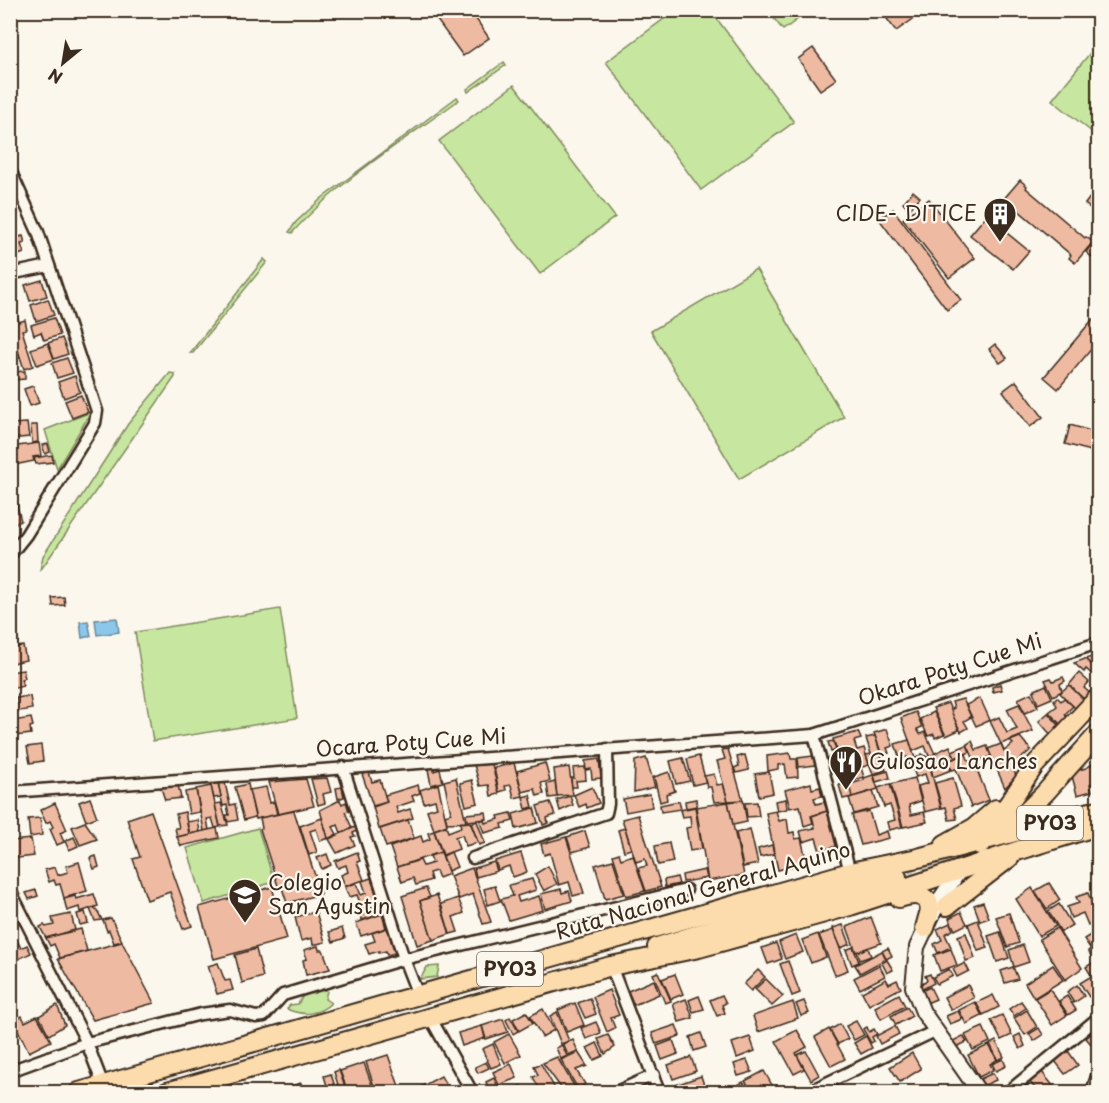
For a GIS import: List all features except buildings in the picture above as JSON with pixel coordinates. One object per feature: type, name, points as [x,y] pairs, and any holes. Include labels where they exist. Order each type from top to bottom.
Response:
[{"type":"highway","points":[[918,858],[982,822],[1098,698]]},
{"type":"highway","points":[[978,864],[1098,723]]},
{"type":"highway","points":[[1071,817],[1046,815],[1040,808],[1043,789],[1098,734]]},
{"type":"highway","points":[[960,870],[1035,765]]},
{"type":"highway","name":"Ruta Nacional General Aquino","points":[[80,1092],[105,1089],[850,872],[982,842],[1098,810]]},
{"type":"highway","name":"PY03","points":[[166,1092],[220,1085],[430,1017],[619,965],[699,948],[850,906],[1098,826]]},
{"type":"highway","points":[[947,906],[1020,850]]},
{"type":"highway","points":[[619,965],[660,945],[775,910],[897,877]]},
{"type":"highway","points":[[850,906],[870,906],[902,897],[920,895],[928,901],[930,906],[926,928]]},
{"type":"street","points":[[10,170],[27,205],[97,411],[97,417],[26,535],[10,555]]},
{"type":"street","points":[[10,274],[49,266]]},
{"type":"street","name":"Okara Poty Cue Mi","points":[[814,735],[1098,643]]},
{"type":"street","points":[[814,735],[850,872]]},
{"type":"street","name":"Ocara Poty Cue Mi","points":[[10,792],[814,735]]},
{"type":"street","points":[[472,858],[606,813],[608,804],[607,749]]},
{"type":"street","points":[[343,767],[418,996]]},
{"type":"street","points":[[926,928],[947,906],[978,864]]},
{"type":"street","points":[[960,870],[940,900],[917,947],[913,987],[919,1005],[935,1031],[979,1092]]},
{"type":"street","points":[[10,890],[87,1043],[105,1089]]},
{"type":"street","points":[[10,1071],[87,1043],[201,1014],[230,1010],[256,1017],[264,1016],[284,995],[404,959],[686,890]]},
{"type":"street","points":[[619,965],[659,1092]]},
{"type":"street","points":[[430,1017],[472,1092]]},
{"type":"street","points":[[1008,1092],[1098,1018]]},
{"type":"street","points":[[808,1092],[935,1031]]},
{"type":"street","points":[[1092,1092],[1098,1073]]},
{"type":"street","points":[[616,1092],[654,1075]]},
{"type":"green space","points":[[676,10],[711,11],[794,122],[701,190],[606,62]]},
{"type":"green space","points":[[768,11],[809,11],[783,30]]},
{"type":"green space","points":[[1098,43],[1098,137],[1052,100]]},
{"type":"green space","points":[[504,62],[506,65],[468,92],[467,89]]},
{"type":"green space","points":[[514,85],[615,217],[540,274],[439,141]]},
{"type":"green space","points":[[457,97],[459,100],[350,179],[329,196],[292,233],[289,232],[296,222],[322,198]]},
{"type":"green space","points":[[264,259],[267,262],[193,353],[190,353]]},
{"type":"green space","points":[[756,269],[844,417],[739,479],[651,331]]},
{"type":"green space","points":[[170,373],[175,374],[175,377],[40,570],[43,556],[128,424]]},
{"type":"green space","points":[[91,412],[57,469],[45,430]]},
{"type":"green space","points":[[280,609],[297,718],[153,741],[135,632]]},
{"type":"green space","points":[[258,828],[274,882],[204,903],[187,848]]},
{"type":"green space","points":[[439,966],[437,977],[420,979],[427,967]]},
{"type":"green space","points":[[324,987],[327,991],[325,999],[331,1003],[321,1010],[299,1013],[287,1009],[290,1005],[298,1004],[304,994]]},
{"type":"water","points":[[117,618],[119,632],[97,635],[95,620]]},
{"type":"water","points":[[88,621],[91,636],[82,638],[80,622]]},
{"type":"tunnel","points":[[897,877],[948,862],[982,844]]},
{"type":"place","name":"CIDE- DITICE","points":[[1000,243]]},
{"type":"place","name":"Gulosao Lanches","points":[[846,791]]},
{"type":"place","name":"Colegio San Agustin","points":[[245,924]]}]
